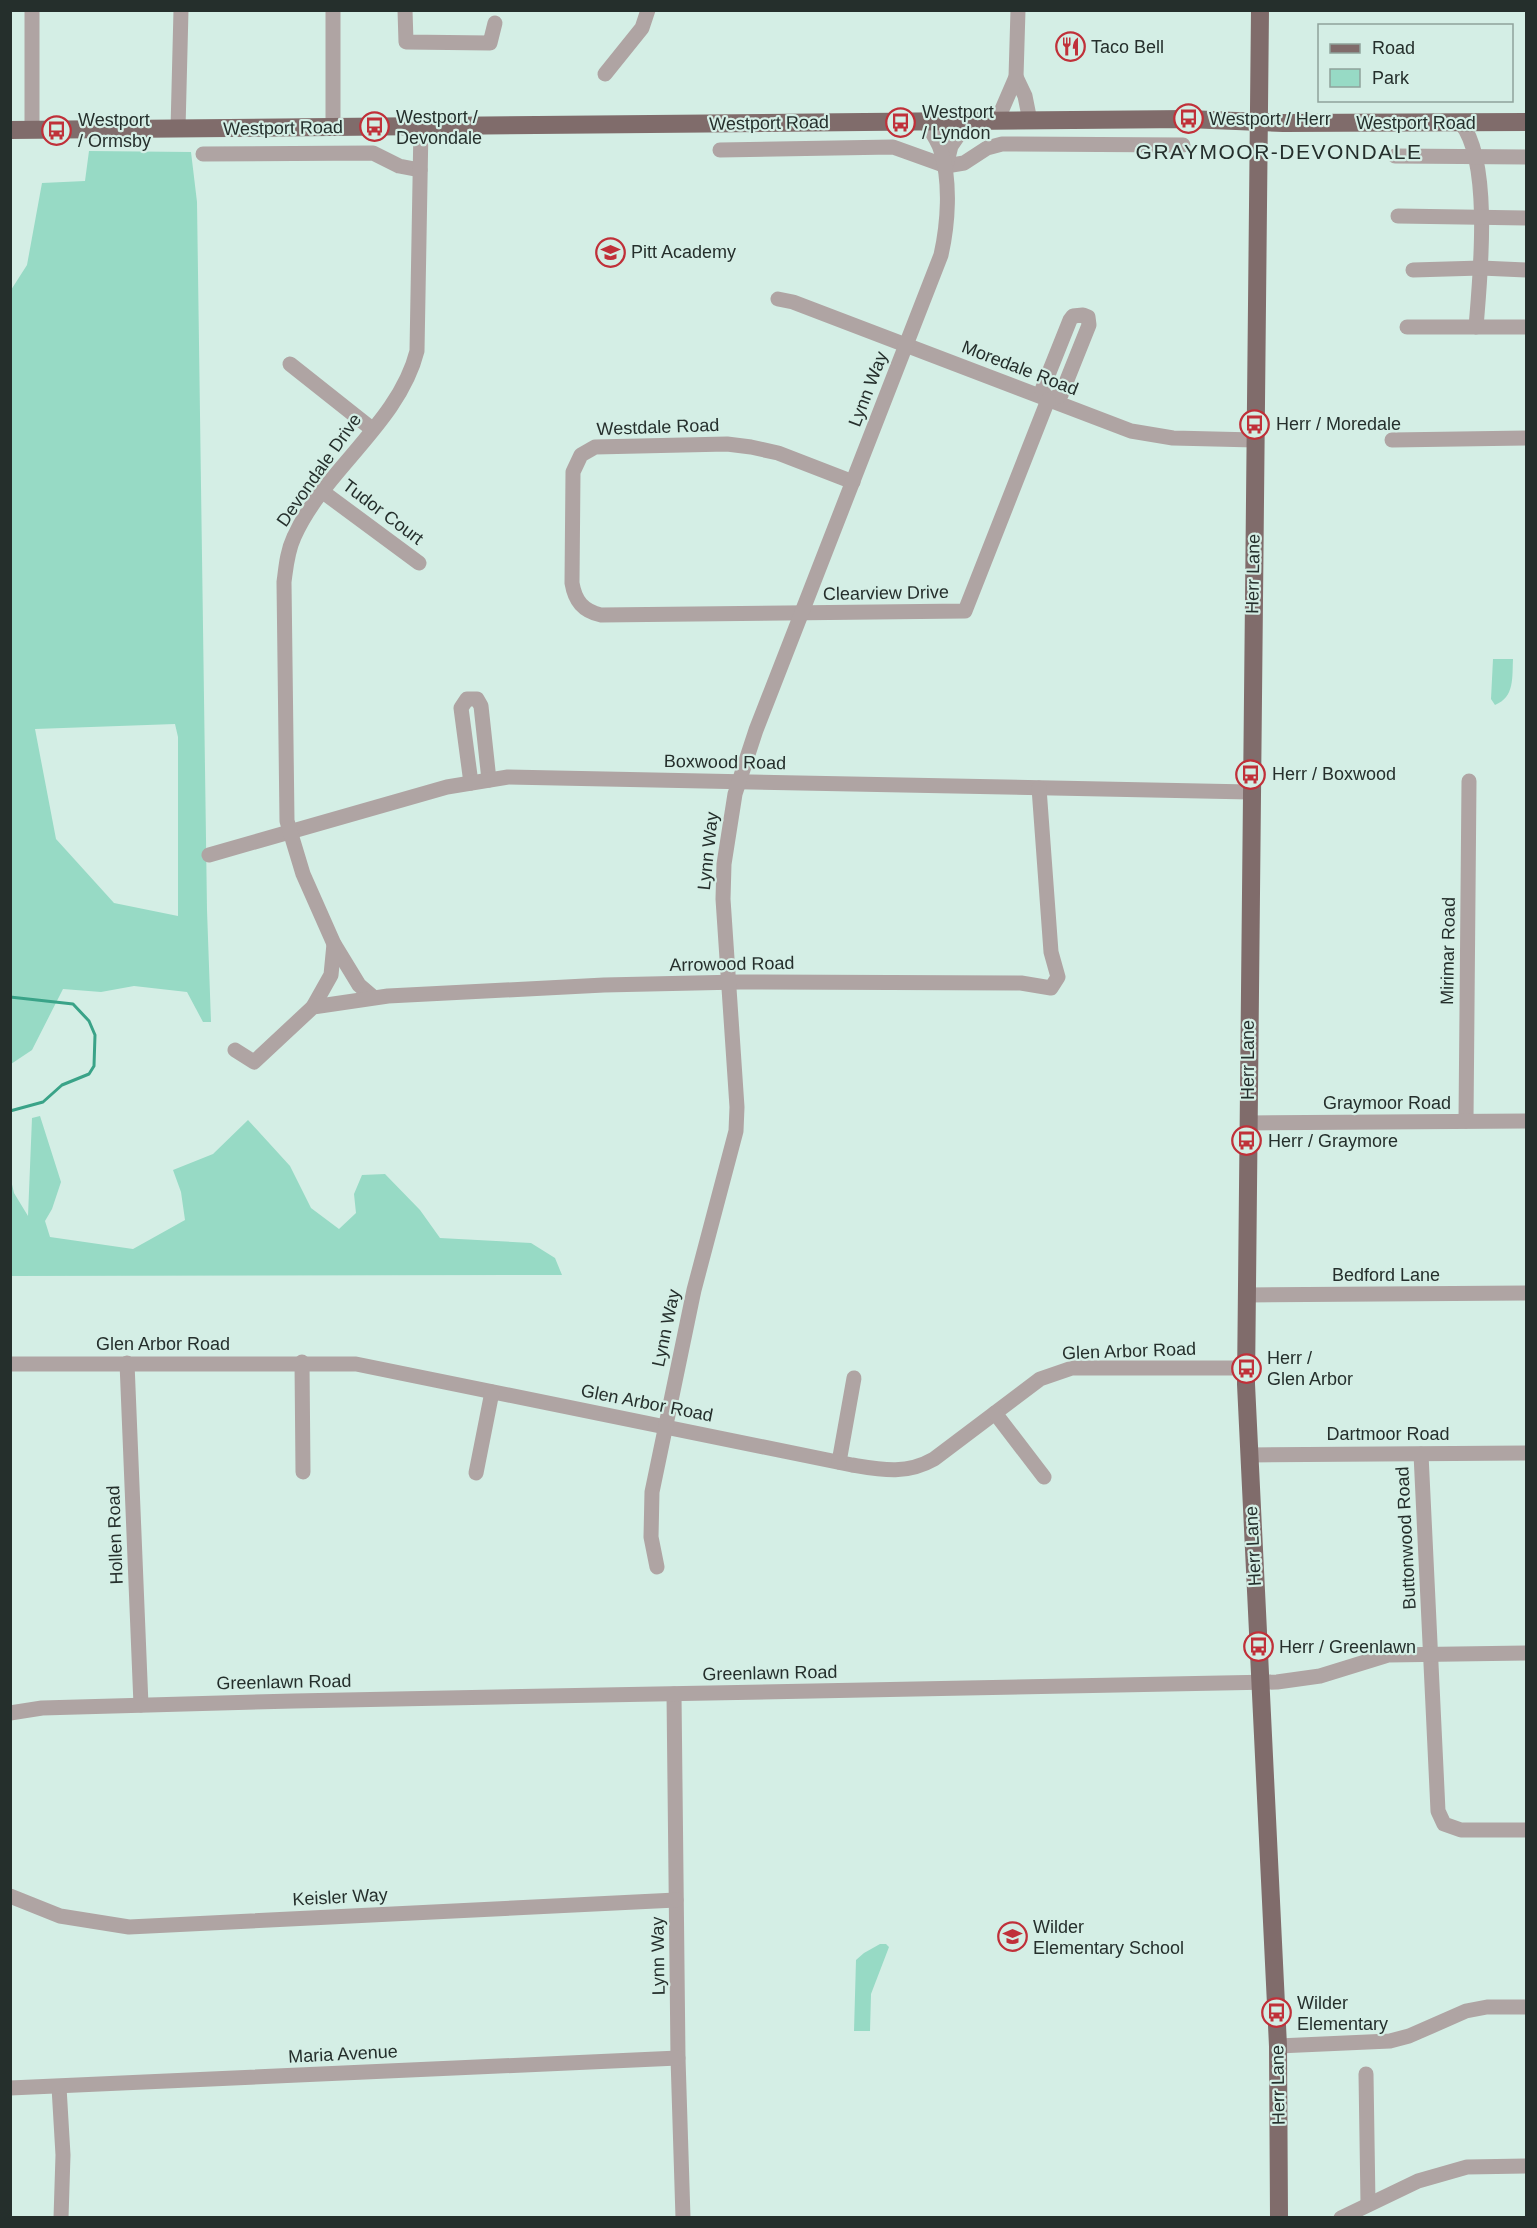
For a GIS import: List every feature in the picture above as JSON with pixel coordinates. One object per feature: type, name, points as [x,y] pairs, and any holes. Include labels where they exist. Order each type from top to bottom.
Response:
[{"type":"main road","name":"Herr Lane","points":[[1260,10],[1250,792],[1246,1368],[1258,1682],[1278,2046],[1279,2217]]},
{"type":"main road","name":"Westport Road","points":[[10,130],[1188,119],[1527,122]]},
{"type":"street","points":[[32,10],[32,130]]},
{"type":"street","points":[[178,129],[181,10]]},
{"type":"street","points":[[333,10],[333,127]]},
{"type":"street","points":[[405,10],[406,42],[490,43],[495,24]]},
{"type":"street","points":[[605,74],[642,28],[648,10]]},
{"type":"street","points":[[996,121],[1016,77],[1018,10]]},
{"type":"street","points":[[1016,77],[1025,96],[1030,121]]},
{"type":"street","name":"Lynn Way","points":[[657,1567],[651,1537],[650,1513],[694,1290],[731,1157],[736,1131],[737,1107],[723,899],[724,864],[738,782],[941,255],[946,228],[946,166],[951,146],[968,121]]},
{"type":"street","name":"Lynn Way","points":[[925,122],[941,149],[946,166]]},
{"type":"street","points":[[1461,123],[1471,137],[1476,157],[1481,218],[1481,268],[1476,327]]},
{"type":"street","name":"Devondale Drive","points":[[373,997],[358,985],[334,944],[303,873],[289,832],[284,774],[284,582],[287,559],[294,538],[323,492],[406,381],[417,351],[421,126]]},
{"type":"street","points":[[720,150],[892,147],[946,166],[964,163],[987,148],[1002,144],[1183,145]]},
{"type":"street","points":[[203,154],[372,153],[399,166],[420,170]]},
{"type":"street","points":[[1395,156],[1527,157]]},
{"type":"street","points":[[1398,216],[1527,218]]},
{"type":"street","points":[[1413,270],[1481,268],[1527,270]]},
{"type":"street","name":"Moredale Road","points":[[778,299],[793,302],[1048,400],[1148,435],[1255,440]]},
{"type":"street","points":[[1073,316],[1088,317],[1089,325],[1061,396],[1048,400],[1042,390],[1066,330],[1073,316]]},
{"type":"street","points":[[1407,327],[1527,327]]},
{"type":"street","points":[[290,364],[372,429]]},
{"type":"street","name":"Clearview Drive","points":[[582,607],[601,615],[965,611],[1048,400]]},
{"type":"street","points":[[1392,440],[1527,438]]},
{"type":"street","name":"Westdale Road","points":[[582,607],[575,596],[572,583],[573,472],[576,463],[588,450],[606,445],[739,445],[778,453],[853,482]]},
{"type":"street","name":"Tudor Court","points":[[323,492],[418,564]]},
{"type":"street","points":[[471,783],[461,708],[467,699],[472,697],[477,699],[481,706],[489,780]]},
{"type":"street","name":"Boxwood Road","points":[[209,855],[403,799],[471,783],[531,777],[1250,792]]},
{"type":"street","name":"Mirimar Road","points":[[1466,1122],[1469,781]]},
{"type":"street","name":"Arrowood Road","points":[[313,1007],[373,997],[604,985],[729,982],[1021,983],[1051,988],[1059,977],[1051,952],[1039,788]]},
{"type":"street","name":"Devondale Drive","points":[[313,1007],[331,975],[334,944]]},
{"type":"street","points":[[235,1050],[250,1062],[258,1060],[313,1007]]},
{"type":"street","name":"Graymoor Road","points":[[1248,1123],[1527,1121]]},
{"type":"street","name":"Bedford Lane","points":[[1246,1295],[1527,1293]]},
{"type":"street","points":[[302,1362],[303,1472]]},
{"type":"street","name":"Glen Arbor Road","points":[[10,1364],[302,1362],[356,1364],[884,1471],[917,1467],[943,1453],[1040,1378],[1063,1369],[1246,1368]]},
{"type":"street","name":"Hollen Road","points":[[128,1363],[141,1705]]},
{"type":"street","points":[[839,1462],[854,1378]]},
{"type":"street","points":[[476,1473],[492,1392]]},
{"type":"street","points":[[995,1413],[1044,1477]]},
{"type":"street","name":"Dartmoor Road","points":[[1249,1455],[1527,1452]]},
{"type":"street","name":"Buttonwood Road","points":[[1421,1454],[1440,1818],[1451,1828],[1461,1830],[1527,1830]]},
{"type":"street","name":"Greenlawn Road","points":[[10,1713],[42,1708],[141,1705],[1258,1682],[1302,1680],[1388,1655],[1527,1653]]},
{"type":"street","name":"Lynn Way","points":[[674,1694],[678,2058],[683,2217]]},
{"type":"street","name":"Keisler Way","points":[[10,1896],[60,1916],[129,1927],[676,1900]]},
{"type":"street","points":[[1278,2046],[1389,2041],[1409,2036],[1466,2011],[1487,2007],[1527,2007]]},
{"type":"street","name":"Maria Avenue","points":[[10,2088],[678,2058]]},
{"type":"street","points":[[1366,2074],[1368,2204]]},
{"type":"street","points":[[59,2087],[64,2175],[61,2217]]},
{"type":"street","points":[[1341,2217],[1418,2181],[1467,2167],[1527,2166]]},
{"type":"green space","points":[[89,151],[191,152],[197,202],[207,910],[211,1022],[203,1022],[187,992],[134,986],[101,992],[63,989],[32,1050],[11,1064],[11,290],[27,265],[42,183],[85,181]],"holes":[[[175,724],[178,737],[178,916],[114,903],[56,839],[35,729]]]},
{"type":"green space","points":[[1493,659],[1513,659],[1509,692],[1495,705],[1491,699]]},
{"type":"green space","points":[[40,1116],[61,1182],[52,1209],[45,1221],[50,1237],[133,1249],[185,1220],[181,1192],[173,1170],[213,1154],[248,1120],[290,1166],[311,1208],[339,1229],[356,1213],[354,1194],[362,1175],[385,1174],[420,1210],[440,1238],[531,1243],[555,1258],[562,1275],[11,1276],[11,1180],[14,1193],[28,1216],[32,1118]]},
{"type":"green space","points":[[880,1944],[886,1944],[889,1947],[871,1994],[870,2031],[854,2031],[856,1960]]},
{"type":"waterway","points":[[10,997],[73,1004],[89,1021],[95,1035],[94,1066],[89,1074],[62,1085],[43,1102],[10,1111]]},
{"type":"place","name":"Taco Bell","points":[[1070,47]]},
{"type":"place","name":"Westport / Herr","points":[[1188,119]]},
{"type":"place","name":"Westport / Lyndon","points":[[901,122]]},
{"type":"place","name":"Westport / Devondale","points":[[375,127]]},
{"type":"place","name":"Westport / Ormsby","points":[[57,130]]},
{"type":"place","name":"Pitt Academy","points":[[610,252]]},
{"type":"place","name":"Herr / Moredale","points":[[1255,424]]},
{"type":"place","name":"Herr / Boxwood","points":[[1251,774]]},
{"type":"place","name":"Herr / Graymore","points":[[1247,1141]]},
{"type":"place","name":"Herr / Glen Arbor","points":[[1246,1368]]},
{"type":"place","name":"Herr / Greenlawn","points":[[1258,1647]]},
{"type":"place","name":"Wilder Elementary School","points":[[1012,1937]]},
{"type":"place","name":"Wilder Elementary","points":[[1276,2013]]},
{"type":"district","name":"GRAYMOOR-DEVONDALE","points":[[1279,151]]}]
